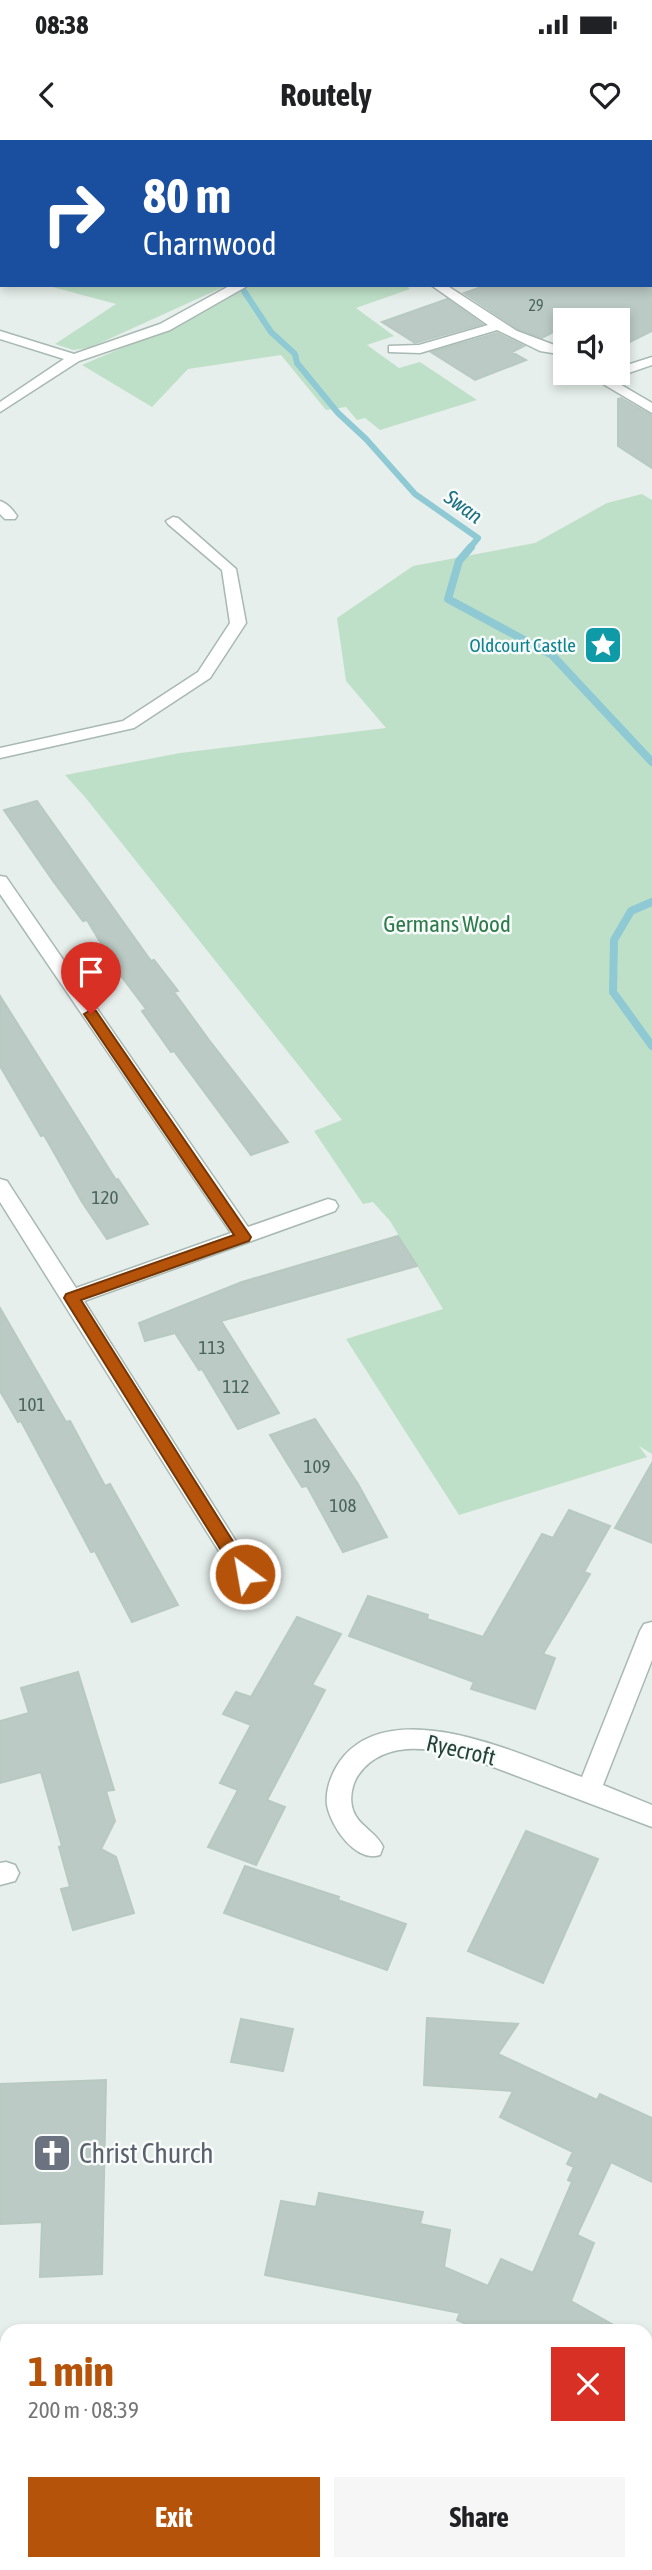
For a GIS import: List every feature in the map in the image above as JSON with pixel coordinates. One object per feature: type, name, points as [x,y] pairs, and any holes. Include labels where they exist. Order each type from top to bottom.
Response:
[{"type":"street","points":[[0,408],[74,358],[166,327],[221,294],[238,287]]},
{"type":"street","points":[[440,287],[499,325],[553,350]]},
{"type":"street","points":[[394,349],[420,349],[499,325]]},
{"type":"street","points":[[0,335],[74,358]]},
{"type":"street","points":[[630,368],[652,361]]},
{"type":"street","points":[[612,385],[652,409]]},
{"type":"street","points":[[0,753],[128,725],[204,675],[238,623],[229,569],[173,521]]},
{"type":"street","points":[[0,881],[244,1237]]},
{"type":"street","points":[[0,1186],[245,1574]]},
{"type":"street","points":[[71,1298],[328,1206]]},
{"type":"street","points":[[589,1789],[652,1632]]},
{"type":"street","name":"Ryecroft","points":[[371,1847],[348,1828],[337,1804],[348,1766],[381,1743],[431,1740],[477,1751],[589,1789],[652,1816]]},
{"type":"green space","points":[[52,287],[224,287],[89,348],[73,350],[55,344],[116,304]]},
{"type":"green space","points":[[249,287],[408,287],[410,289],[356,308],[394,336],[367,345],[399,368],[420,362],[477,400],[380,430],[365,418],[357,420],[346,407],[326,410],[281,355],[188,369],[152,407],[82,365],[164,330]]},
{"type":"green space","name":"Germans Wood","points":[[642,494],[652,500],[652,1454],[639,1446],[647,1457],[459,1515],[346,1339],[443,1309],[390,1221],[373,1202],[363,1204],[314,1131],[342,1120],[65,775],[180,753],[386,728],[346,681],[337,618],[413,566],[535,543],[607,503]]},
{"type":"building","points":[[481,287],[652,287],[652,331],[630,342],[630,308],[553,308],[553,332],[542,338],[518,329],[464,293]]},
{"type":"building","points":[[447,299],[482,324],[415,343],[382,322]]},
{"type":"building","points":[[497,333],[524,346],[512,352],[526,360],[475,380],[431,352]]},
{"type":"building","points":[[621,398],[652,416],[652,468],[618,446],[618,399]]},
{"type":"building","points":[[37,801],[151,961],[154,960],[178,991],[174,992],[209,1040],[288,1142],[251,1155],[174,1051],[171,1052],[142,1011],[146,1009],[118,972],[87,920],[83,921],[4,810]]},
{"type":"building","points":[[0,996],[116,1180],[118,1179],[148,1224],[107,1239],[82,1202],[0,1066]]},
{"type":"building","points":[[398,1236],[417,1266],[221,1321],[279,1413],[238,1429],[202,1369],[199,1370],[175,1333],[145,1341],[139,1323],[242,1282]]},
{"type":"building","points":[[0,1308],[66,1422],[70,1421],[105,1486],[110,1484],[178,1605],[132,1622],[21,1421],[18,1422],[0,1391]]},
{"type":"building","points":[[315,1419],[358,1484],[387,1537],[343,1552],[307,1486],[302,1487],[270,1435]]},
{"type":"building","points":[[652,1463],[652,1543],[615,1528]]},
{"type":"building","points":[[569,1510],[610,1526],[584,1572],[590,1574],[543,1654],[555,1658],[535,1709],[471,1689],[474,1682],[349,1636],[368,1596],[428,1615],[427,1619],[483,1637],[542,1534],[553,1538]]},
{"type":"building","points":[[297,1617],[341,1634],[312,1685],[325,1690],[267,1800],[285,1807],[256,1865],[208,1847],[238,1790],[220,1783],[251,1725],[223,1714],[236,1692],[251,1697]]},
{"type":"building","points":[[78,1672],[114,1790],[106,1791],[115,1821],[101,1849],[116,1857],[134,1913],[73,1930],[61,1889],[70,1887],[59,1847],[62,1846],[41,1772],[0,1783],[0,1721],[29,1713],[21,1688]]},
{"type":"building","points":[[526,1831],[598,1859],[543,1983],[468,1951]]},
{"type":"building","points":[[245,1866],[339,1897],[338,1900],[406,1924],[387,1970],[224,1913]]},
{"type":"building","points":[[427,2018],[518,2024],[498,2054],[597,2100],[600,2094],[652,2118],[652,2182],[611,2162],[577,2235],[594,2243],[571,2301],[612,2324],[466,2324],[457,2320],[460,2313],[265,2275],[281,2201],[316,2207],[319,2193],[423,2212],[420,2224],[450,2230],[444,2267],[488,2286],[501,2259],[533,2273],[572,2182],[568,2180],[574,2167],[567,2164],[573,2152],[500,2117],[513,2091],[424,2085]]},
{"type":"building","points":[[241,2019],[293,2029],[283,2071],[231,2062]]},
{"type":"building","name":"Christ Church","points":[[106,2080],[102,2274],[40,2277],[42,2222],[0,2224],[0,2084]]},
{"type":"waterway","name":"Swan","points":[[241,287],[271,332],[295,354],[297,363],[338,413],[366,439],[415,494],[478,538],[469,549]]},
{"type":"waterway","name":"Swan","points":[[471,547],[459,561],[448,599],[552,655],[652,762]]},
{"type":"waterway","name":"Swan","points":[[652,902],[631,911],[614,940],[613,992],[652,1046]]},
{"type":"place","name":"Oldcourt Castle","points":[[603,645]]},
{"type":"place","name":"Christ Church","points":[[52,2153]]},
{"type":"route","points":[[91,1014],[244,1237],[71,1298],[245,1574]]}]
